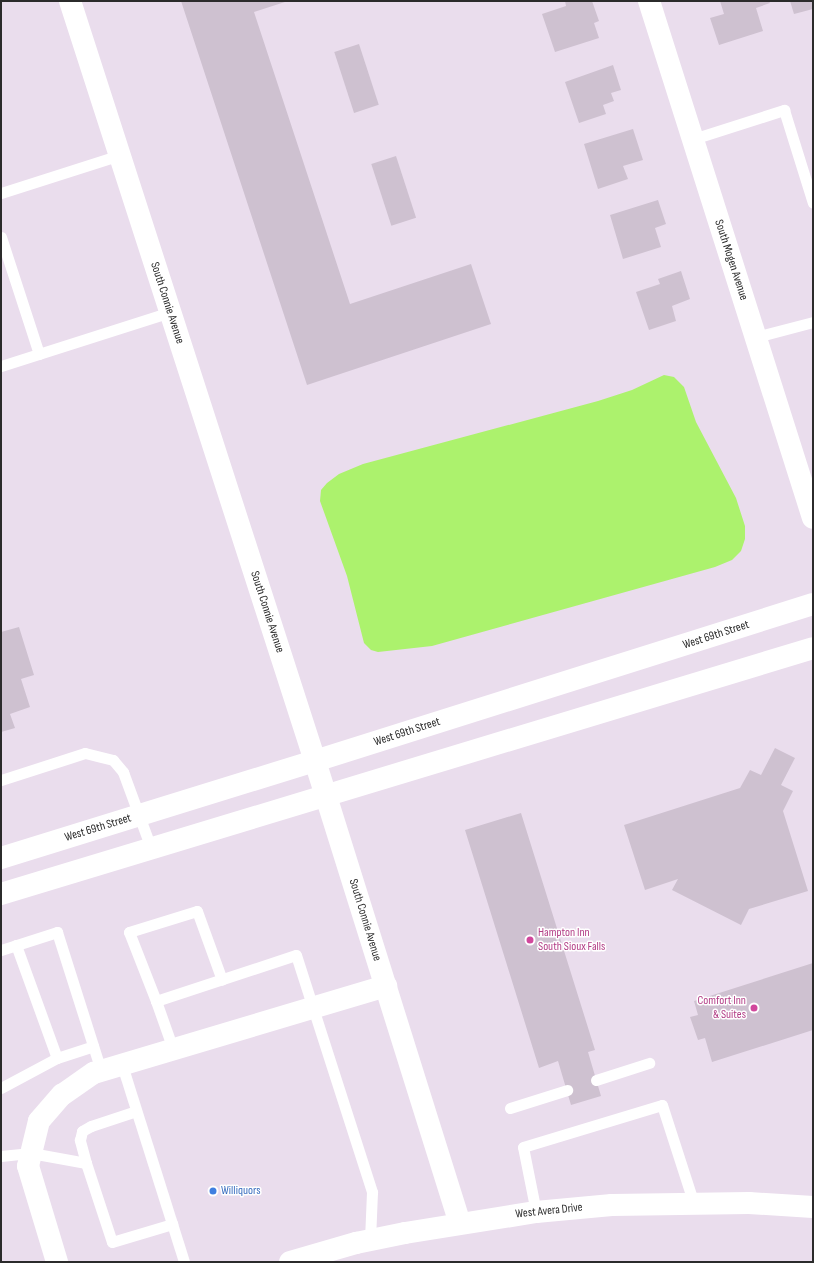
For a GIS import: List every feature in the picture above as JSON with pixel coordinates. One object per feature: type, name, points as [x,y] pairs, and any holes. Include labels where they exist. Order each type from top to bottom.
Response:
[{"type":"street","name":"South Connie Avenue","points":[[70,1],[326,796],[460,1223]]},
{"type":"street","name":"South Mogen Avenue","points":[[649,1],[813,518]]},
{"type":"street","name":"West 69th Street","points":[[1,858],[315,762],[813,604]]},
{"type":"street","points":[[1,894],[813,648]]},
{"type":"street","points":[[57,1262],[28,1166],[39,1121],[62,1095],[94,1073],[386,986]]},
{"type":"street","name":"West Avera Drive","points":[[290,1262],[370,1240],[460,1223],[536,1212],[612,1205],[749,1203],[813,1207]]},
{"type":"lane","points":[[693,139],[784,110],[813,203]]},
{"type":"lane","points":[[1,193],[120,155]]},
{"type":"lane","points":[[1,237],[39,354]]},
{"type":"lane","points":[[1,366],[170,312]]},
{"type":"lane","points":[[756,337],[813,322]]},
{"type":"lane","points":[[1,780],[85,753],[113,760],[123,772],[152,848]]},
{"type":"lane","points":[[173,1049],[129,932],[197,911],[222,980]]},
{"type":"lane","points":[[1,950],[57,932],[93,1046],[111,1068],[136,1110],[184,1262]]},
{"type":"lane","points":[[16,945],[57,1058]]},
{"type":"lane","points":[[156,1001],[296,955],[372,1192],[370,1240]]},
{"type":"lane","points":[[1,1088],[57,1058],[93,1046]]},
{"type":"lane","points":[[596,1080],[649,1064]]},
{"type":"lane","points":[[510,1108],[567,1090]]},
{"type":"lane","points":[[536,1212],[523,1147],[662,1105],[694,1204]]},
{"type":"lane","points":[[136,1110],[91,1126],[82,1132],[80,1140],[86,1162],[112,1242],[172,1224]]},
{"type":"lane","points":[[1,1156],[31,1153],[86,1162]]},
{"type":"shaded area","points":[[664,375],[674,377],[684,387],[696,422],[736,498],[745,526],[745,539],[741,551],[732,560],[715,567],[432,646],[378,652],[371,650],[364,643],[347,576],[320,501],[321,490],[327,483],[339,474],[363,464],[598,401],[632,390]]},
{"type":"building","points":[[181,1],[288,1],[254,12],[350,304],[471,264],[491,324],[307,385]]},
{"type":"building","points":[[565,1],[592,1],[599,21],[594,23],[599,38],[555,52],[542,14],[566,6]]},
{"type":"building","points":[[720,1],[769,1],[770,3],[756,8],[763,31],[719,45],[710,18],[724,14]]},
{"type":"building","points":[[790,1],[813,1],[813,9],[794,14]]},
{"type":"building","points":[[359,44],[379,105],[354,113],[334,52]]},
{"type":"building","points":[[613,65],[621,90],[611,93],[614,101],[603,105],[606,114],[579,123],[565,82]]},
{"type":"building","points":[[633,129],[643,160],[623,166],[628,179],[598,189],[584,144]]},
{"type":"building","points":[[396,156],[416,218],[391,226],[371,164]]},
{"type":"building","points":[[658,200],[666,224],[655,228],[661,247],[623,259],[610,215]]},
{"type":"building","points":[[681,271],[690,299],[672,306],[676,321],[649,330],[636,292],[660,284],[658,279]]},
{"type":"building","points":[[19,627],[34,675],[21,679],[30,707],[10,714],[15,728],[1,732],[1,632]]},
{"type":"building","points":[[775,748],[795,758],[781,785],[793,791],[783,811],[808,891],[749,909],[741,925],[672,890],[678,879],[645,890],[624,825],[740,788],[750,770],[761,775]]},
{"type":"building","name":"Hampton Inn South Sioux Falls","points":[[521,813],[595,1050],[588,1052],[601,1096],[571,1105],[558,1061],[539,1068],[465,830]]},
{"type":"building","name":"Comfort Inn & Suites","points":[[813,963],[813,1030],[712,1062],[705,1038],[698,1040],[690,1017],[698,1015],[694,1001]]},
{"type":"place","name":"Hampton Inn South Sioux Falls","points":[[530,940]]},
{"type":"place","name":"Comfort Inn & Suites","points":[[754,1008]]},
{"type":"place","name":"Williquors","points":[[213,1191]]}]
